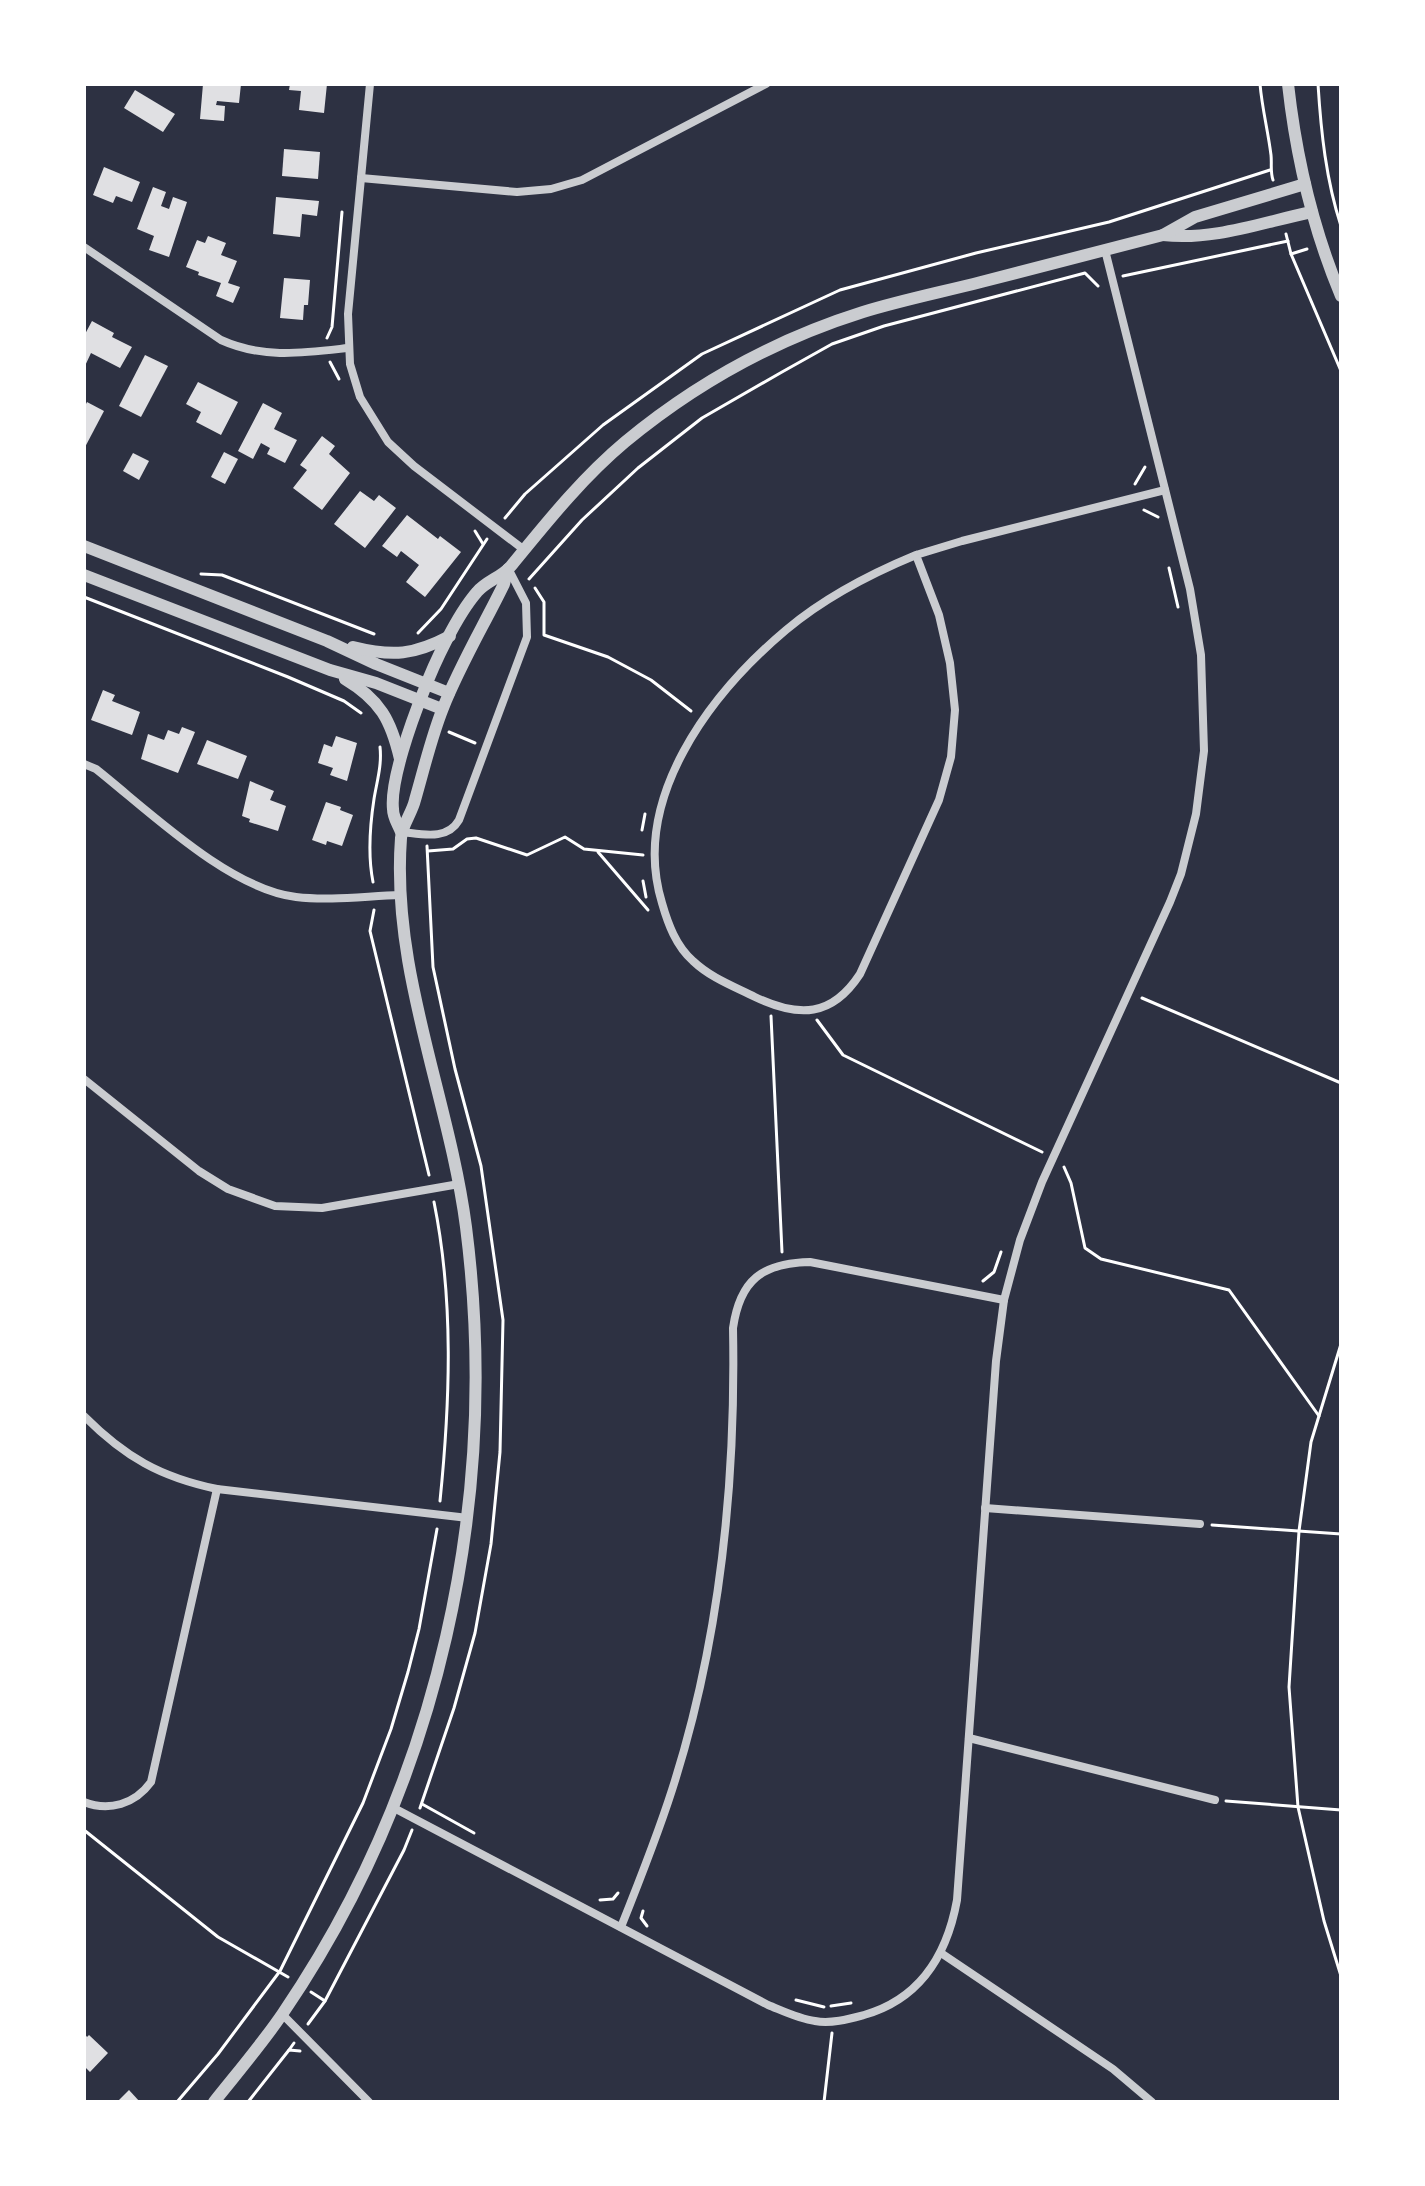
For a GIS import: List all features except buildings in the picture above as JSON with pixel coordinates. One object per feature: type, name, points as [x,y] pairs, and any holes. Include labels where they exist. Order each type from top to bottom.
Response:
[{"type":"street","points":[[370,84],[348,314],[348,348],[360,397],[388,442],[414,466],[523,549]]},
{"type":"street","points":[[361,178],[517,192],[551,189],[582,180],[766,84]]},
{"type":"street","points":[[1288,84],[1305,184],[1328,265],[1341,296]]},
{"type":"street","points":[[214,2102],[282,2014],[343,1913],[392,1807],[431,1701],[450,1629],[468,1518],[475,1435],[476,1352],[470,1268],[459,1184],[412,981],[400,895],[401,832],[392,805],[420,700],[450,636],[478,591],[508,569],[546,520],[599,465],[688,395],[755,356],[790,339],[864,312],[1163,235],[1195,217],[1305,184]]},
{"type":"street","points":[[1163,235],[1187,238],[1210,235],[1312,212]]},
{"type":"street","points":[[84,247],[221,340],[236,346],[265,354],[348,348]]},
{"type":"street","points":[[392,1807],[768,2005],[801,2018],[818,2022],[834,2021],[870,2013],[900,2000],[913,1991],[941,1953],[952,1928],[957,1900],[996,1361],[1004,1300],[1020,1240],[1053,1158],[1181,874],[1196,814],[1204,751],[1201,655],[1190,589],[1105,250]]},
{"type":"street","points":[[916,555],[939,615],[950,663],[955,710],[951,757],[939,800],[860,974],[848,992],[831,1005],[813,1009],[798,1011],[770,1004],[712,976],[682,950],[669,927],[659,892],[654,856],[657,821],[666,789],[703,721],[741,673],[784,632],[847,588],[916,555],[1165,490]]},
{"type":"street","points":[[84,546],[327,641],[449,693]]},
{"type":"street","points":[[401,832],[413,811],[442,709],[504,584],[508,569]]},
{"type":"street","points":[[401,832],[448,832],[455,827],[527,637],[526,603],[508,569]]},
{"type":"street","points":[[84,575],[330,670],[376,683],[442,709]]},
{"type":"street","points":[[327,641],[376,653],[400,654],[424,649],[450,636]]},
{"type":"street","points":[[330,670],[359,687],[382,709],[401,762]]},
{"type":"street","points":[[84,764],[96,769],[212,861],[243,881],[293,897],[327,899],[400,895]]},
{"type":"street","points":[[84,1079],[199,1171],[243,1196],[275,1206],[306,1209],[459,1184]]},
{"type":"street","points":[[621,1927],[673,1787],[710,1640],[730,1486],[733,1328],[737,1305],[747,1285],[764,1271],[783,1264],[810,1262],[1004,1300]]},
{"type":"street","points":[[84,1416],[150,1468],[181,1481],[217,1489],[468,1518]]},
{"type":"street","points":[[84,1802],[112,1807],[131,1801],[151,1782],[217,1489]]},
{"type":"street","points":[[985,1508],[1200,1524]]},
{"type":"street","points":[[969,1738],[1215,1800]]},
{"type":"street","points":[[941,1953],[1113,2069],[1152,2102]]},
{"type":"street","points":[[282,2014],[369,2102]]},
{"type":"path","points":[[1260,84],[1272,158],[1270,170]]},
{"type":"path","points":[[1318,84],[1323,147],[1341,226]]},
{"type":"path","points":[[343,204],[332,327],[327,334],[331,367],[343,389]]},
{"type":"path","points":[[703,721],[651,680],[608,657],[544,635],[544,602],[529,579],[582,520],[638,468],[702,418],[832,344],[884,326],[1085,273],[1096,282],[1288,241]]},
{"type":"path","points":[[1291,254],[1341,371]]},
{"type":"path","points":[[1143,510],[1158,517]]},
{"type":"path","points":[[468,526],[479,535],[483,544]]},
{"type":"path","points":[[1168,561],[1180,620]]},
{"type":"path","points":[[84,597],[344,701],[377,724],[388,719]]},
{"type":"path","points":[[436,730],[448,731],[486,748]]},
{"type":"path","points":[[177,2102],[218,2054],[280,1971],[363,1803],[391,1729],[419,1629],[439,1515],[449,1375],[447,1314],[438,1224],[370,931],[374,896],[370,869],[373,803],[381,758],[379,740]]},
{"type":"path","points":[[642,833],[647,808]]},
{"type":"path","points":[[325,2001],[404,1850],[454,1708],[475,1633],[493,1529],[500,1452],[503,1320],[481,1166],[455,1069],[433,967],[425,834]]},
{"type":"path","points":[[428,852],[453,849],[467,839],[476,838],[527,855],[565,837],[584,849],[654,856]]},
{"type":"path","points":[[642,844],[642,867]]},
{"type":"path","points":[[597,851],[656,919],[643,892],[643,879]]},
{"type":"path","points":[[1129,993],[1341,1083]]},
{"type":"path","points":[[770,1004],[783,1264]]},
{"type":"path","points":[[813,1009],[819,1024],[843,1055],[1062,1164],[1071,1183],[1085,1248],[1101,1259],[1229,1290],[1319,1416]]},
{"type":"path","points":[[771,1017],[780,1021]]},
{"type":"path","points":[[1036,1160],[1040,1151]]},
{"type":"path","points":[[983,1280],[994,1272],[1005,1243]]},
{"type":"path","points":[[1341,1344],[1311,1442],[1299,1531],[1289,1687],[1298,1807],[1324,1921],[1341,1976]]},
{"type":"path","points":[[1200,1524],[1341,1534]]},
{"type":"path","points":[[1215,1800],[1341,1810]]},
{"type":"path","points":[[84,1830],[218,1937],[280,1971]]},
{"type":"path","points":[[644,1910],[641,1918],[650,1930]]},
{"type":"path","points":[[795,2000],[825,2007],[850,2003]]},
{"type":"path","points":[[824,2102],[834,2021]]},
{"type":"path","points":[[248,2102],[289,2050],[300,2051]]}]
